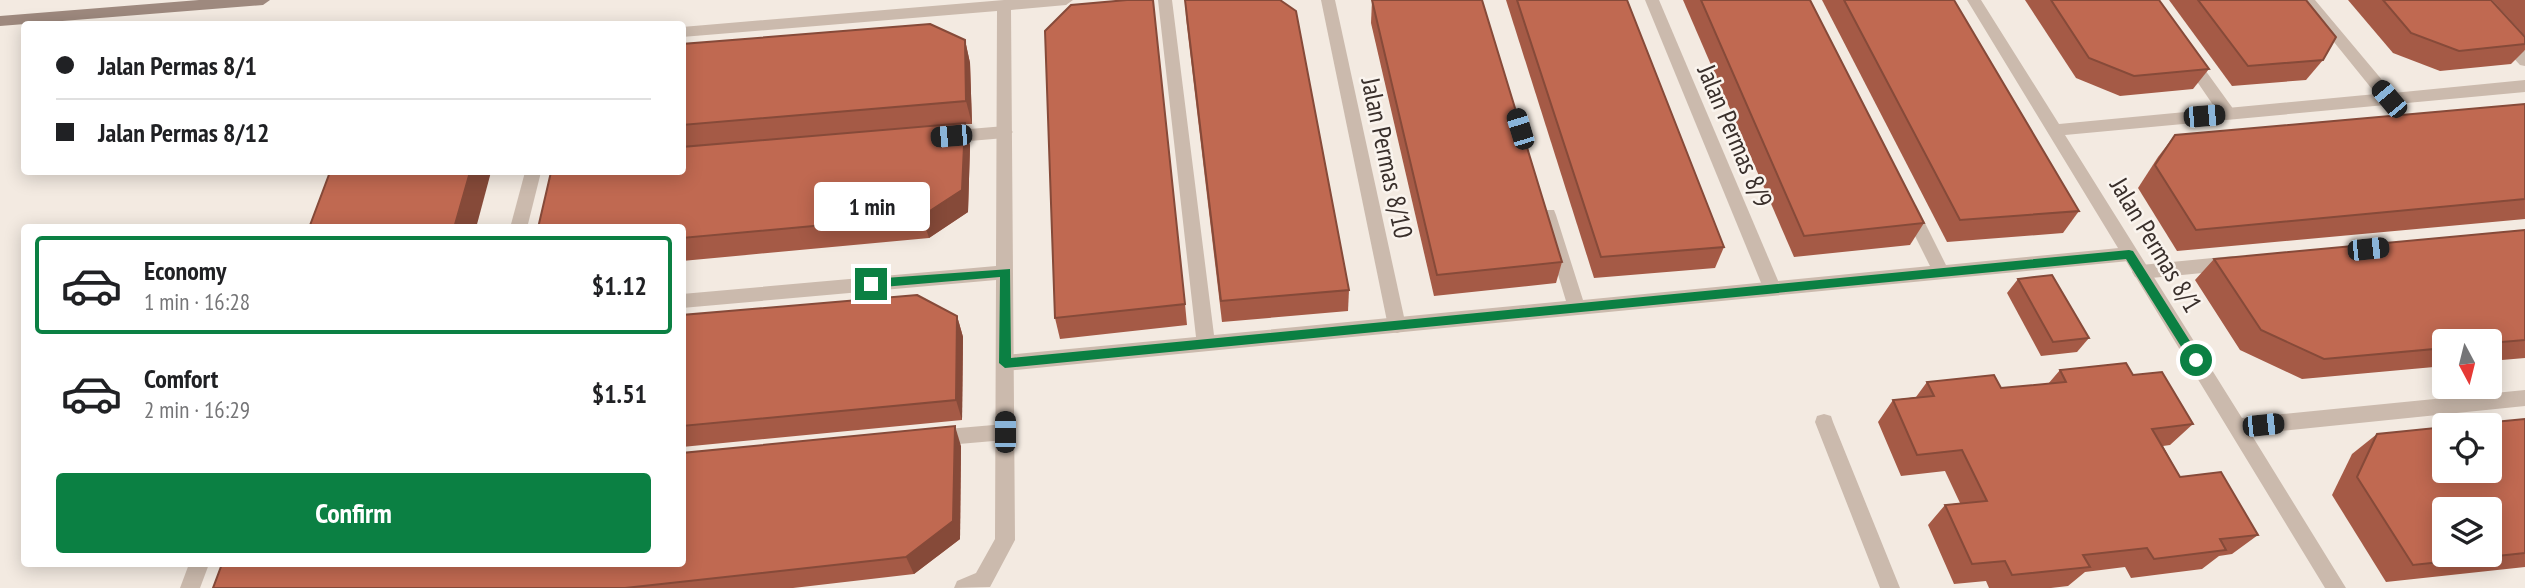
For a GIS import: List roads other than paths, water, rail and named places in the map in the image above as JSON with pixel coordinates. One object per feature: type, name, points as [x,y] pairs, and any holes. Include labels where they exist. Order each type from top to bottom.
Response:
[{"type":"street","points":[[0,21],[263,0]]},
{"type":"street","points":[[686,32],[1066,0]]},
{"type":"street","points":[[1166,0],[1206,344]]},
{"type":"street","name":"Jalan Permas 8/10","points":[[1328,0],[1397,326]]},
{"type":"street","name":"Jalan Permas 8/9","points":[[1652,0],[1773,290]]},
{"type":"street","name":"Jalan Permas 8/1","points":[[1974,0],[2336,588]]},
{"type":"street","points":[[2307,0],[2389,99]]},
{"type":"street","points":[[964,588],[983,580],[1005,540],[1004,5]]},
{"type":"street","points":[[2497,30],[2525,61]]},
{"type":"street","points":[[2180,46],[2228,114]]},
{"type":"street","points":[[2056,130],[2525,86]]},
{"type":"street","points":[[924,138],[1005,132]]},
{"type":"street","points":[[519,224],[532,175]]},
{"type":"street","points":[[1541,193],[1577,309]]},
{"type":"street","points":[[1905,198],[1942,273]]},
{"type":"street","points":[[1005,363],[2129,254]]},
{"type":"street","points":[[2141,272],[2249,261]]},
{"type":"street","points":[[686,301],[1006,272]]},
{"type":"street","points":[[2237,427],[2525,398]]},
{"type":"street","points":[[1824,422],[1890,588]]},
{"type":"street","points":[[924,439],[1005,432]]},
{"type":"street","points":[[190,588],[198,567]]}]
